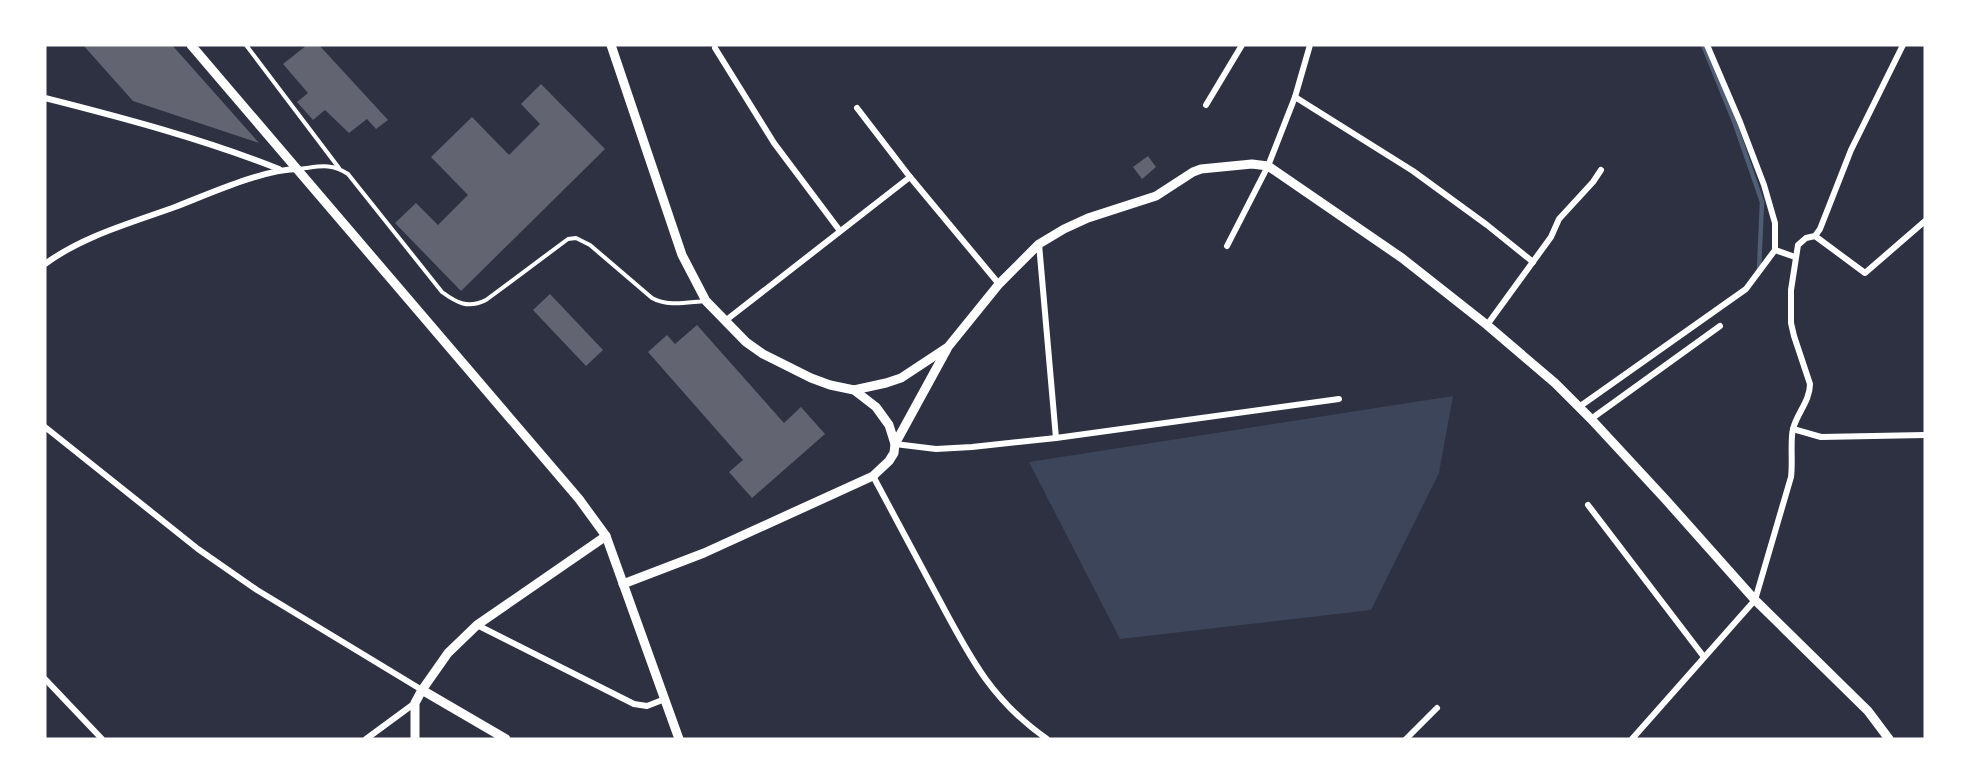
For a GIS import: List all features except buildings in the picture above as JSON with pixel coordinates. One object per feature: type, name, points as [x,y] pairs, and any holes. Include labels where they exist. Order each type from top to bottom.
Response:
[{"type":"street","points":[[191,45],[579,499],[606,536],[679,739]]},
{"type":"street","points":[[611,45],[682,255],[706,301],[746,342],[763,354],[811,378],[854,390],[901,378],[948,347]]},
{"type":"street","points":[[1206,105],[1242,45]]},
{"type":"street","points":[[1227,246],[1268,166],[1295,97],[1310,45]]},
{"type":"street","points":[[1579,407],[1746,289],[1775,250],[1775,223],[1764,185],[1707,45]]},
{"type":"street","points":[[1632,739],[1755,600],[1791,477],[1793,429],[1810,391],[1810,384],[1791,323],[1791,290],[1798,245],[1802,240],[1815,236],[1820,229],[1851,150],[1903,45]]},
{"type":"street","points":[[715,48],[774,143],[840,231]]},
{"type":"street","points":[[1295,97],[1413,171],[1533,262]]},
{"type":"street","points":[[45,98],[229,150],[280,170]]},
{"type":"street","points":[[857,108],[910,177],[999,284]]},
{"type":"street","points":[[624,584],[704,552],[873,476],[894,453],[896,444],[948,347],[999,284],[1039,244],[1088,218],[1156,196],[1193,172],[1228,166],[1262,164],[1402,258],[1487,325],[1555,383],[1591,419],[1755,600],[1868,711],[1889,739]]},
{"type":"street","points":[[45,264],[60,253],[86,240],[280,170],[298,169]]},
{"type":"street","points":[[1487,325],[1551,237],[1559,219],[1601,170]]},
{"type":"street","points":[[724,321],[910,177]]},
{"type":"street","points":[[1815,236],[1865,273],[1925,221]]},
{"type":"street","points":[[1039,244],[1056,438]]},
{"type":"street","points":[[1775,250],[1795,257]]},
{"type":"street","points":[[1591,419],[1720,326]]},
{"type":"street","points":[[854,390],[884,416],[896,444]]},
{"type":"street","points":[[896,444],[936,450],[1056,438],[1339,399]]},
{"type":"street","points":[[45,427],[198,549],[257,590],[506,739]]},
{"type":"street","points":[[1793,429],[1821,437],[1925,435]]},
{"type":"street","points":[[873,476],[974,665],[1005,705],[1025,724],[1047,739]]},
{"type":"street","points":[[1588,505],[1704,657]]},
{"type":"street","points":[[415,739],[415,704],[448,653],[477,625],[606,536]]},
{"type":"street","points":[[477,625],[634,704],[647,706],[665,699]]},
{"type":"street","points":[[45,679],[102,739]]},
{"type":"street","points":[[366,739],[415,704]]},
{"type":"street","points":[[1406,739],[1437,708]]},
{"type":"lane","points":[[246,45],[340,169]]},
{"type":"lane","points":[[298,169],[330,165],[348,174],[442,292],[457,303],[478,304],[486,300],[568,239],[576,238],[590,245],[658,302],[706,301]]},
{"type":"shaded area","points":[[1453,396],[1439,473],[1371,610],[1120,639],[1029,462]]},
{"type":"waterway","points":[[1703,45],[1735,124],[1762,202],[1759,270]]}]
